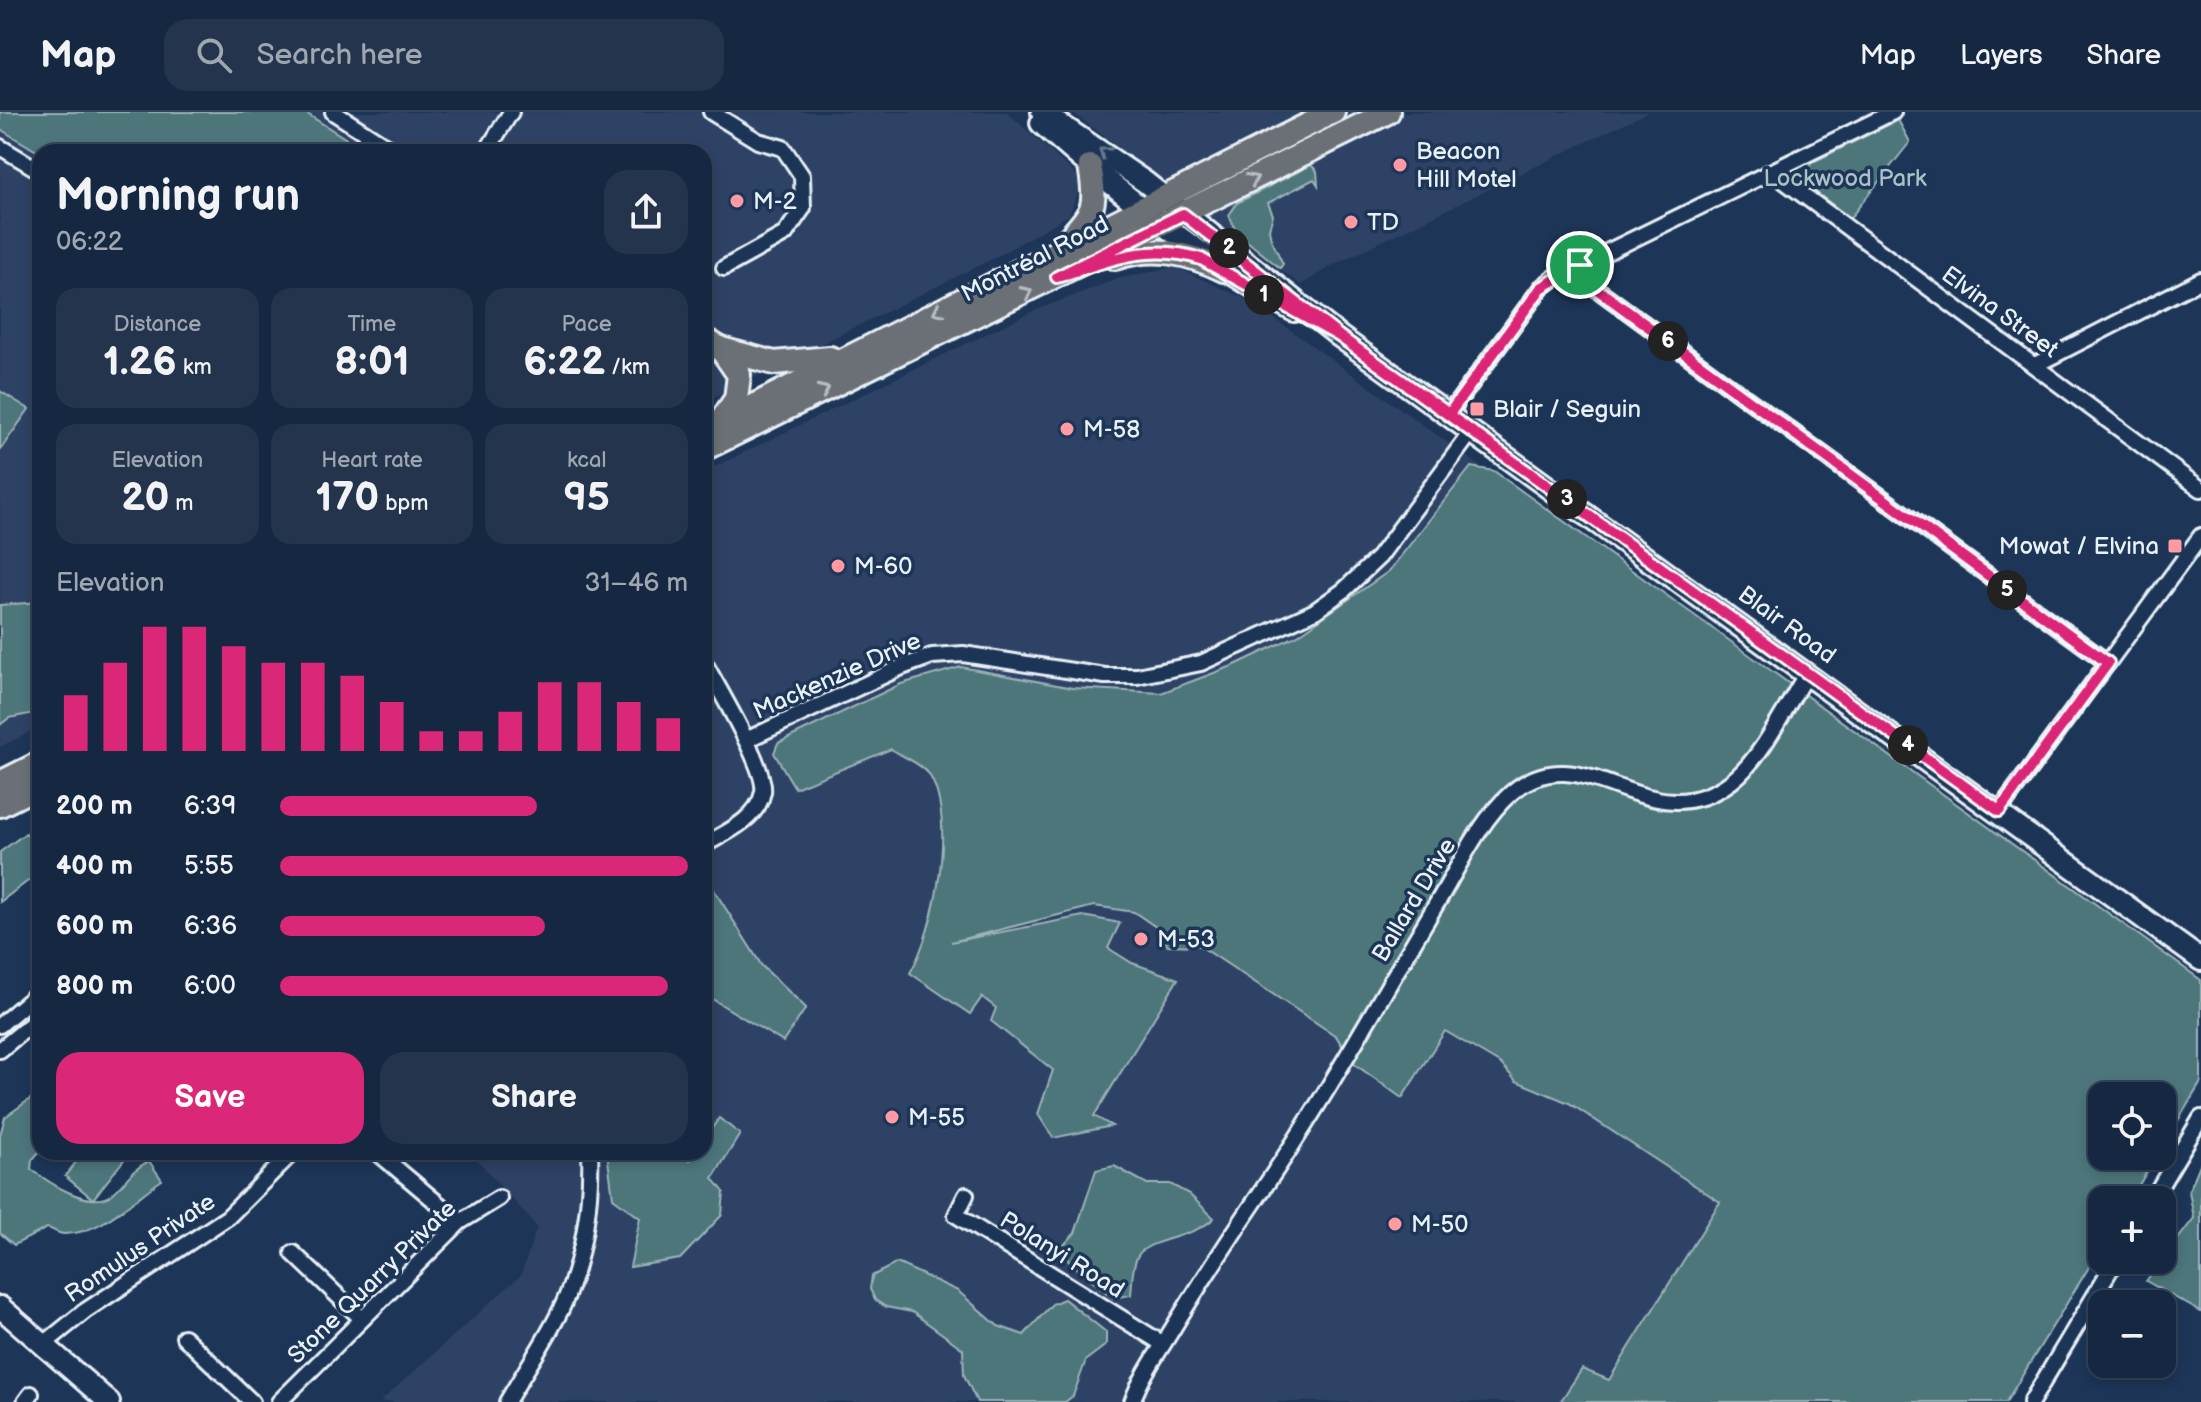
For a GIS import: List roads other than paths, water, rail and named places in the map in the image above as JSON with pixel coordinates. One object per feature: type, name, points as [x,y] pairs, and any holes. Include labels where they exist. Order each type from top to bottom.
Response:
[{"type":"main road","name":"Blair Road","points":[[1030,112],[1142,208],[1173,219],[1449,414],[2201,960]]},
{"type":"main road","name":"Blair Road","points":[[1042,112],[1084,138],[1162,197],[1173,219],[1224,270],[1339,336]]},
{"type":"main road","name":"Montréal Road","points":[[712,427],[1333,112]]},
{"type":"main road","name":"Montréal Road","points":[[712,445],[1388,112]]},
{"type":"main road","points":[[1057,250],[1093,208],[1096,199],[1090,166]]},
{"type":"main road","points":[[1057,277],[1146,251],[1188,255],[1224,270]]},
{"type":"main road","points":[[712,344],[764,362],[796,364],[866,348]]},
{"type":"main road","points":[[712,344],[735,368],[740,385],[736,399],[712,427]]},
{"type":"main road","points":[[0,783],[32,767]]},
{"type":"main road","points":[[0,805],[32,789]]},
{"type":"main road","points":[[0,1307],[109,1402]]},
{"type":"street","points":[[333,112],[383,144]]},
{"type":"street","points":[[491,144],[511,112]]},
{"type":"street","points":[[711,112],[758,141],[783,148],[802,176],[803,208],[785,234],[724,268]]},
{"type":"street","points":[[1449,414],[1541,288],[1580,265],[1893,112]]},
{"type":"street","points":[[0,147],[32,166]]},
{"type":"street","name":"Elvina Street","points":[[1772,172],[2201,489]]},
{"type":"street","points":[[1580,265],[1590,284],[2108,663]]},
{"type":"street","points":[[2035,365],[2201,280]]},
{"type":"street","name":"Mackenzie Drive","points":[[746,740],[932,656],[963,654],[1105,676],[1137,676],[1201,663],[1315,611],[1343,591],[1379,557],[1472,431]]},
{"type":"street","points":[[1999,811],[2201,536]]},
{"type":"street","name":"Ballard Drive","points":[[1132,1402],[1138,1385],[1163,1344],[1261,1193],[1470,850],[1512,792],[1556,773],[1588,775],[1652,800],[1683,803],[1713,795],[1735,780],[1750,762],[1807,673]]},
{"type":"street","points":[[712,677],[746,740],[762,781],[760,802],[733,829],[712,841]]},
{"type":"street","points":[[0,1025],[32,998]]},
{"type":"street","points":[[0,1050],[32,1024]]},
{"type":"street","points":[[2160,1186],[2201,1118]]},
{"type":"street","name":"Romulus Private","points":[[44,1344],[85,1311],[228,1217],[285,1160]]},
{"type":"street","points":[[386,1160],[460,1222]]},
{"type":"street","points":[[507,1402],[563,1306],[574,1277],[591,1179],[590,1160]]},
{"type":"street","name":"Polanyi Road","points":[[966,1195],[956,1215],[1163,1344]]},
{"type":"street","name":"Stone Quarry Private","points":[[279,1402],[460,1222],[499,1198]]},
{"type":"street","points":[[293,1253],[362,1319]]},
{"type":"street","points":[[2031,1402],[2108,1274]]},
{"type":"street","points":[[184,1337],[252,1402]]},
{"type":"place","name":"Beacon Hill Motel","points":[[1400,165]]},
{"type":"place","name":"M-2","points":[[737,201]]},
{"type":"place","name":"TD","points":[[1351,222]]},
{"type":"place","name":"Blair / Seguin","points":[[1477,409]]},
{"type":"place","name":"M-58","points":[[1067,429]]},
{"type":"place","name":"Mowat / Elvina","points":[[2175,546]]},
{"type":"place","name":"M-60","points":[[838,566]]},
{"type":"place","name":"M-53","points":[[1141,939]]},
{"type":"place","name":"M-55","points":[[892,1117]]},
{"type":"place","name":"M-50","points":[[1395,1224]]},
{"type":"park label","name":"Lockwood Park","points":[[1845,178]]}]
